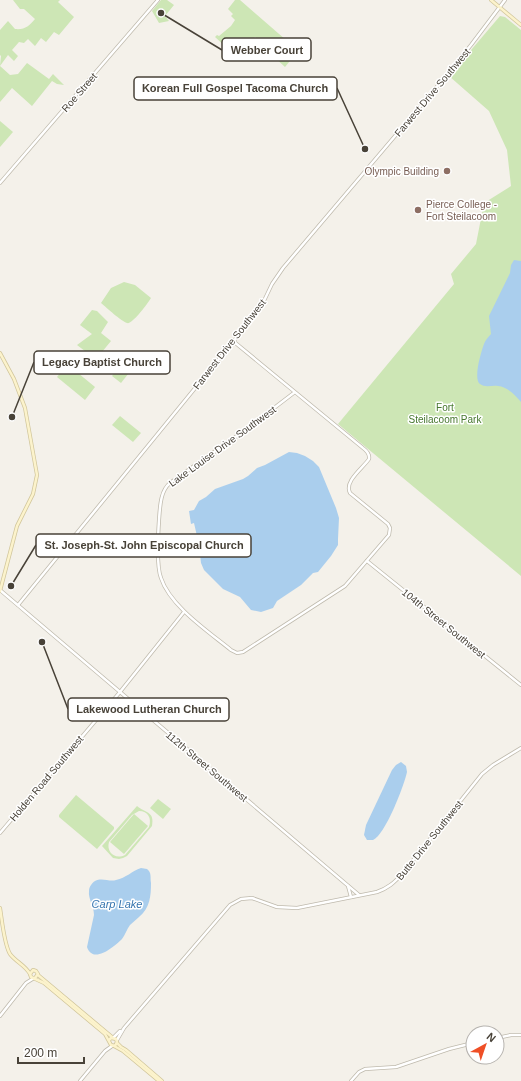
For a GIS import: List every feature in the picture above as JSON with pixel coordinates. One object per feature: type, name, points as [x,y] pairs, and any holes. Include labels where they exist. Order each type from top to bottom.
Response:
[{"type":"main road","points":[[491,0],[521,25]]},
{"type":"main road","points":[[0,353],[14,379],[25,408],[37,475],[33,494],[17,526],[0,590]]},
{"type":"main road","points":[[0,908],[8,947],[12,956],[25,967],[34,978],[44,983],[105,1034],[113,1046],[123,1051],[159,1081]]},
{"type":"main road","points":[[25,967],[37,972],[40,978],[113,1037],[121,1047],[162,1081]]},
{"type":"main road","points":[[30,974],[33,970]]},
{"type":"main road","points":[[34,978],[38,975]]},
{"type":"main road","points":[[109,1041],[113,1037]]},
{"type":"main road","points":[[113,1046],[117,1041]]},
{"type":"street","name":"Roe Street","points":[[0,183],[158,0]]},
{"type":"street","name":"Farwest Drive Southwest","points":[[18,605],[262,305],[272,284],[283,268],[440,83],[505,0]]},
{"type":"street","points":[[233,341],[295,392]]},
{"type":"street","name":"Lake Louise Drive Southwest","points":[[295,392],[367,451],[369,459],[354,478],[349,486],[349,490],[388,524],[390,528],[389,535],[345,586],[241,653],[236,653],[184,612],[163,583],[159,570],[158,528],[160,508],[166,488],[170,482],[244,431],[295,392]]},
{"type":"street","name":"104th Street Southwest","points":[[367,561],[521,685]]},
{"type":"street","name":"112th Street Southwest","points":[[0,590],[359,895]]},
{"type":"street","name":"Holden Road Southwest","points":[[0,833],[120,692],[184,612]]},
{"type":"street","name":"Butte Drive Southwest","points":[[124,1028],[228,906],[241,899],[256,899],[277,907],[297,908],[377,892],[394,883],[482,774],[521,748]]},
{"type":"street","points":[[348,886],[351,897]]},
{"type":"street","points":[[0,1015],[26,983],[30,974]]},
{"type":"street","points":[[26,983],[34,978]]},
{"type":"street","points":[[113,1037],[124,1028]]},
{"type":"street","points":[[117,1041],[124,1028]]},
{"type":"street","points":[[505,1036],[521,1035]]},
{"type":"street","points":[[80,1081],[105,1051],[109,1041]]},
{"type":"street","points":[[105,1051],[113,1046]]},
{"type":"street","points":[[351,1081],[362,1070],[396,1066],[449,1049],[465,1046]]},
{"type":"green space","points":[[13,0],[60,0],[58,2],[74,17],[59,35],[54,32],[46,42],[41,38],[35,46],[28,39],[24,43],[19,42],[12,50],[18,56],[14,61],[8,55],[0,66],[0,30],[8,21],[15,29],[22,29],[31,24],[35,19],[24,9],[20,9]]},
{"type":"green space","points":[[161,0],[167,0],[174,5],[165,16],[169,21],[159,23],[152,11]]},
{"type":"green space","points":[[235,0],[240,0],[286,40],[285,42],[287,44],[283,49],[285,51],[291,44],[298,51],[285,67],[272,55],[265,60],[261,57],[266,50],[259,44],[261,42],[255,37],[237,57],[215,37],[217,35],[219,36],[231,26],[235,20],[231,16],[233,14],[228,9]]},
{"type":"green space","name":"Fort Steilacoom Park","points":[[500,16],[505,17],[521,30],[521,576],[338,424],[454,284],[451,274],[476,244],[484,203],[511,186],[507,150],[489,111],[449,76]]},
{"type":"green space","points":[[27,63],[49,79],[53,74],[64,85],[57,84],[52,81],[32,106],[12,88],[0,102],[0,66],[10,75],[18,74]]},
{"type":"green space","points":[[0,121],[13,132],[0,147]]},
{"type":"green space","points":[[124,282],[135,285],[151,298],[136,317],[129,323],[124,322],[101,303],[111,288]]},
{"type":"green space","points":[[92,310],[97,311],[108,322],[101,333],[111,341],[97,358],[94,358],[77,345],[92,334],[80,325]]},
{"type":"green space","points":[[128,357],[136,364],[121,383],[112,376]]},
{"type":"green space","points":[[67,364],[95,387],[85,400],[57,377]]},
{"type":"green space","points":[[120,416],[141,433],[133,442],[112,425]]},
{"type":"green space","points":[[76,795],[114,827],[114,829],[97,849],[59,817],[59,815]]},
{"type":"green space","points":[[158,799],[171,809],[163,819],[150,808]]},
{"type":"green space","points":[[137,806],[151,815],[153,821],[152,826],[127,856],[119,859],[113,858],[102,846]],"holes":[[[142,811],[145,812],[150,818],[149,827],[125,855],[115,856],[110,852],[108,846],[109,842],[132,815]]]},
{"type":"green space","points":[[134,814],[148,826],[124,854],[110,842]]},
{"type":"water","points":[[514,260],[521,261],[521,402],[505,388],[480,384],[477,377],[478,365],[484,343],[491,334],[489,316],[510,273],[511,265]]},
{"type":"water","points":[[289,452],[305,456],[319,467],[339,518],[338,545],[318,572],[313,573],[301,585],[277,601],[273,608],[261,612],[251,610],[240,597],[223,589],[204,570],[201,563],[194,523],[191,524],[189,511],[194,510],[199,501],[215,489],[243,479],[257,468]]},
{"type":"water","points":[[401,762],[406,766],[407,772],[393,809],[378,836],[373,840],[367,840],[364,835],[366,825],[392,770]]},
{"type":"water","name":"Carp Lake","points":[[141,868],[147,869],[150,872],[151,888],[146,910],[130,925],[122,939],[114,946],[99,954],[90,952],[87,947],[94,915],[89,894],[91,885],[98,880],[120,879]]},
{"type":"place","name":"Webber Court","points":[[161,13]]},
{"type":"place","name":"Korean Full Gospel Tacoma Church","points":[[365,149]]},
{"type":"place","name":"Olympic Building","points":[[447,171]]},
{"type":"place","name":"Pierce College - Fort Steilacoom","points":[[418,210]]},
{"type":"place","name":"Legacy Baptist Church","points":[[12,417]]},
{"type":"place","name":"St. Joseph-St. John Episcopal Church","points":[[11,586]]},
{"type":"place","name":"Lakewood Lutheran Church","points":[[42,642]]}]
